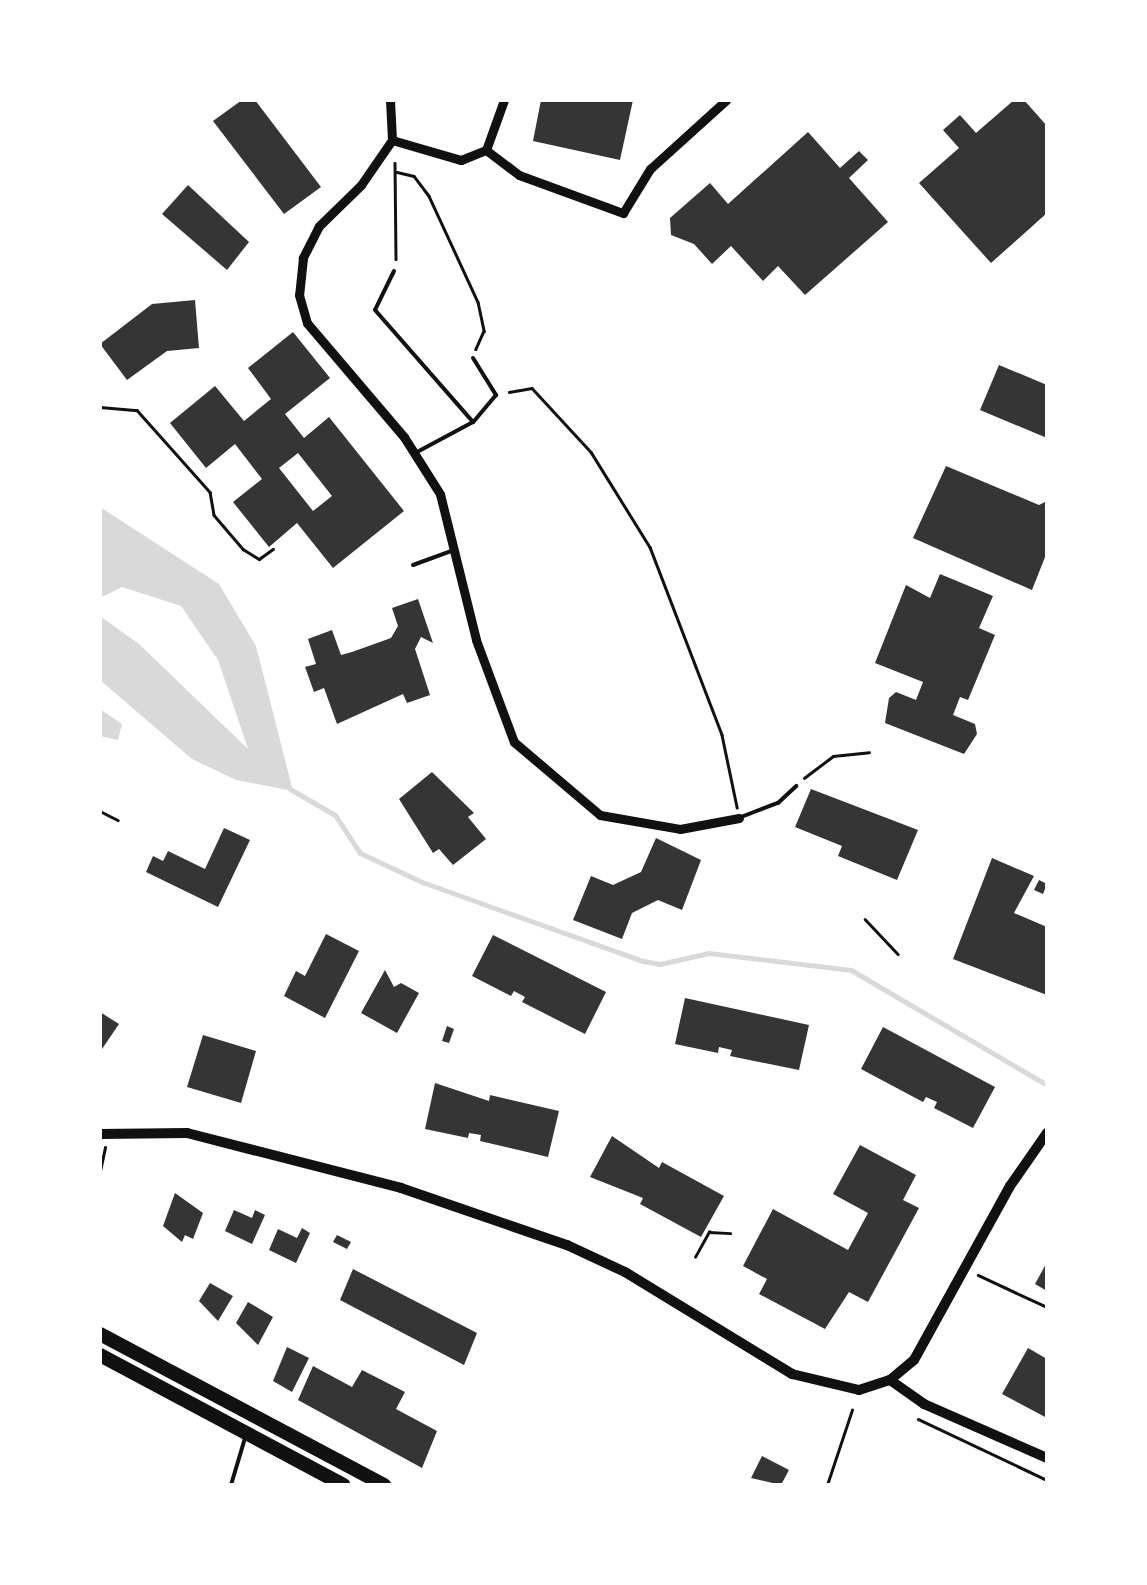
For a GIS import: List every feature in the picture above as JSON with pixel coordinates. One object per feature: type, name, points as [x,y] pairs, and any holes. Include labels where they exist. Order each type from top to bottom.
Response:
[{"type":"main road","points":[[100,1334],[384,1485]]},
{"type":"main road","points":[[100,1354],[343,1485]]},
{"type":"street","points":[[390,100],[392,140],[361,185],[319,226],[304,258],[298,295],[319,342],[414,454],[440,494],[476,640],[514,742],[600,814],[680,829],[739,818]]},
{"type":"street","points":[[392,140],[461,160],[486,150],[504,100]]},
{"type":"street","points":[[486,150],[519,174],[624,213],[650,169],[726,100]]},
{"type":"street","points":[[104,1136],[187,1133],[402,1188],[611,1266],[792,1374],[859,1390],[890,1380],[914,1360],[1010,1186],[1047,1133]]},
{"type":"street","points":[[890,1380],[924,1404],[1047,1458]]},
{"type":"lane","points":[[394,270],[376,310],[473,422]]},
{"type":"lane","points":[[414,454],[473,422],[496,395],[472,358]]},
{"type":"lane","points":[[413,565],[454,550]]},
{"type":"lane","points":[[739,818],[778,802],[796,786]]},
{"type":"lane","points":[[231,1485],[246,1433]]},
{"type":"path","points":[[392,140],[397,172],[394,270]]},
{"type":"path","points":[[397,172],[414,176],[429,196],[478,302],[484,331],[472,358]]},
{"type":"path","points":[[496,395],[532,388],[591,452],[650,547],[722,735],[739,818]]},
{"type":"path","points":[[100,406],[137,410],[210,492],[214,516],[243,549],[259,559],[273,549]]},
{"type":"path","points":[[796,786],[832,756],[870,752]]},
{"type":"path","points":[[100,811],[118,820]]},
{"type":"path","points":[[866,919],[898,954]]},
{"type":"path","points":[[100,1171],[104,1136]]},
{"type":"path","points":[[695,1257],[710,1232],[730,1232]]},
{"type":"path","points":[[976,1274],[1047,1307]]},
{"type":"path","points":[[924,1404],[917,1422],[1047,1480]]},
{"type":"path","points":[[826,1485],[852,1410]]},
{"type":"shaded area","points":[[100,507],[219,584],[256,646],[293,791],[236,780],[192,759],[100,680],[100,616],[139,644],[248,749],[218,660],[181,606],[122,587],[100,598]]},
{"type":"shaded area","points":[[100,709],[122,724],[118,740],[100,736]]},
{"type":"building","points":[[242,100],[255,100],[321,187],[284,214],[213,121]]},
{"type":"building","points":[[541,100],[633,100],[620,160],[533,141]]},
{"type":"building","points":[[1014,100],[1024,100],[1047,126],[1047,213],[991,263],[919,183],[959,148],[943,130],[960,115],[976,133]]},
{"type":"building","points":[[808,132],[840,168],[859,151],[868,160],[849,178],[888,222],[805,295],[778,266],[763,281],[731,246],[712,264],[694,244],[671,235],[670,218],[710,183],[728,204]]},
{"type":"building","points":[[188,185],[249,242],[227,270],[162,214]]},
{"type":"building","points":[[195,300],[199,348],[167,351],[127,380],[100,344],[152,304]]},
{"type":"building","points":[[293,332],[330,378],[285,414],[304,438],[329,417],[404,511],[333,568],[297,523],[269,547],[233,502],[262,479],[235,444],[206,468],[170,423],[215,386],[244,421],[271,399],[248,368]],"holes":[[[298,453],[332,496],[313,511],[279,468]]]},
{"type":"building","points":[[999,365],[1047,385],[1047,438],[980,410]]},
{"type":"building","points":[[946,466],[1039,505],[1047,501],[1047,552],[1032,590],[913,538]]},
{"type":"building","points":[[940,574],[993,596],[979,628],[995,635],[968,700],[960,697],[953,715],[975,724],[977,734],[964,754],[885,723],[889,698],[896,692],[916,700],[923,682],[875,663],[906,585],[930,598]]},
{"type":"building","points":[[418,599],[433,643],[421,637],[415,649],[430,695],[407,703],[403,694],[337,724],[324,688],[314,692],[305,667],[316,664],[308,639],[332,630],[341,655],[391,638],[398,626],[392,608]]},
{"type":"building","points":[[432,772],[474,813],[468,817],[486,839],[453,865],[439,849],[433,853],[399,799]]},
{"type":"building","points":[[811,789],[918,830],[897,880],[838,856],[842,846],[795,827]]},
{"type":"building","points":[[224,828],[250,840],[218,907],[146,872],[153,856],[163,861],[168,851],[205,869]]},
{"type":"building","points":[[656,838],[701,860],[682,910],[658,900],[632,913],[622,939],[573,920],[591,876],[613,885],[641,872]]},
{"type":"building","points":[[992,858],[1034,876],[1014,913],[1047,927],[1047,995],[953,959]]},
{"type":"building","points":[[1039,880],[1047,884],[1043,894],[1034,890]]},
{"type":"building","points":[[326,934],[359,951],[325,1018],[284,996],[296,971],[305,976]]},
{"type":"building","points":[[493,935],[606,992],[585,1034],[522,1002],[525,997],[514,991],[511,996],[472,976]]},
{"type":"building","points":[[385,970],[394,987],[401,983],[419,993],[397,1033],[361,1013]]},
{"type":"building","points":[[685,998],[809,1025],[799,1070],[730,1056],[732,1050],[719,1047],[718,1053],[675,1044]]},
{"type":"building","points":[[100,1012],[119,1024],[100,1052]]},
{"type":"building","points":[[447,1026],[454,1029],[449,1043],[442,1041]]},
{"type":"building","points":[[883,1027],[995,1087],[973,1128],[934,1108],[937,1102],[926,1097],[923,1102],[861,1069]]},
{"type":"building","points":[[203,1035],[256,1051],[241,1103],[187,1087]]},
{"type":"building","points":[[435,1083],[489,1101],[490,1095],[559,1111],[548,1157],[480,1141],[481,1135],[469,1133],[468,1138],[425,1129]]},
{"type":"building","points":[[612,1136],[659,1168],[662,1162],[724,1196],[701,1237],[640,1204],[643,1198],[590,1177]]},
{"type":"building","points":[[860,1145],[916,1175],[903,1200],[919,1208],[868,1302],[849,1292],[825,1329],[759,1294],[767,1279],[743,1266],[773,1209],[848,1250],[868,1213],[833,1194]]},
{"type":"building","points":[[175,1193],[203,1213],[193,1239],[185,1235],[182,1242],[163,1226]]},
{"type":"building","points":[[234,1210],[252,1218],[255,1210],[265,1215],[252,1244],[225,1231]]},
{"type":"building","points":[[302,1228],[310,1233],[296,1263],[269,1250],[278,1229],[297,1238]]},
{"type":"building","points":[[337,1235],[351,1242],[347,1249],[333,1242]]},
{"type":"building","points":[[1047,1262],[1047,1291],[1035,1284]]},
{"type":"building","points":[[353,1269],[477,1333],[464,1365],[340,1300]]},
{"type":"building","points":[[210,1283],[233,1296],[218,1321],[199,1301]]},
{"type":"building","points":[[248,1302],[273,1317],[258,1345],[236,1323]]},
{"type":"building","points":[[287,1347],[309,1358],[292,1392],[273,1381]]},
{"type":"building","points":[[1028,1348],[1047,1359],[1047,1418],[1002,1394]]},
{"type":"building","points":[[313,1366],[352,1387],[362,1370],[405,1392],[396,1409],[437,1431],[422,1468],[298,1400]]},
{"type":"building","points":[[762,1456],[789,1470],[781,1485],[751,1478]]},
{"type":"waterway","points":[[290,789],[335,815],[360,853],[422,882],[643,961],[660,964],[709,953],[851,970],[1047,1085]]}]
